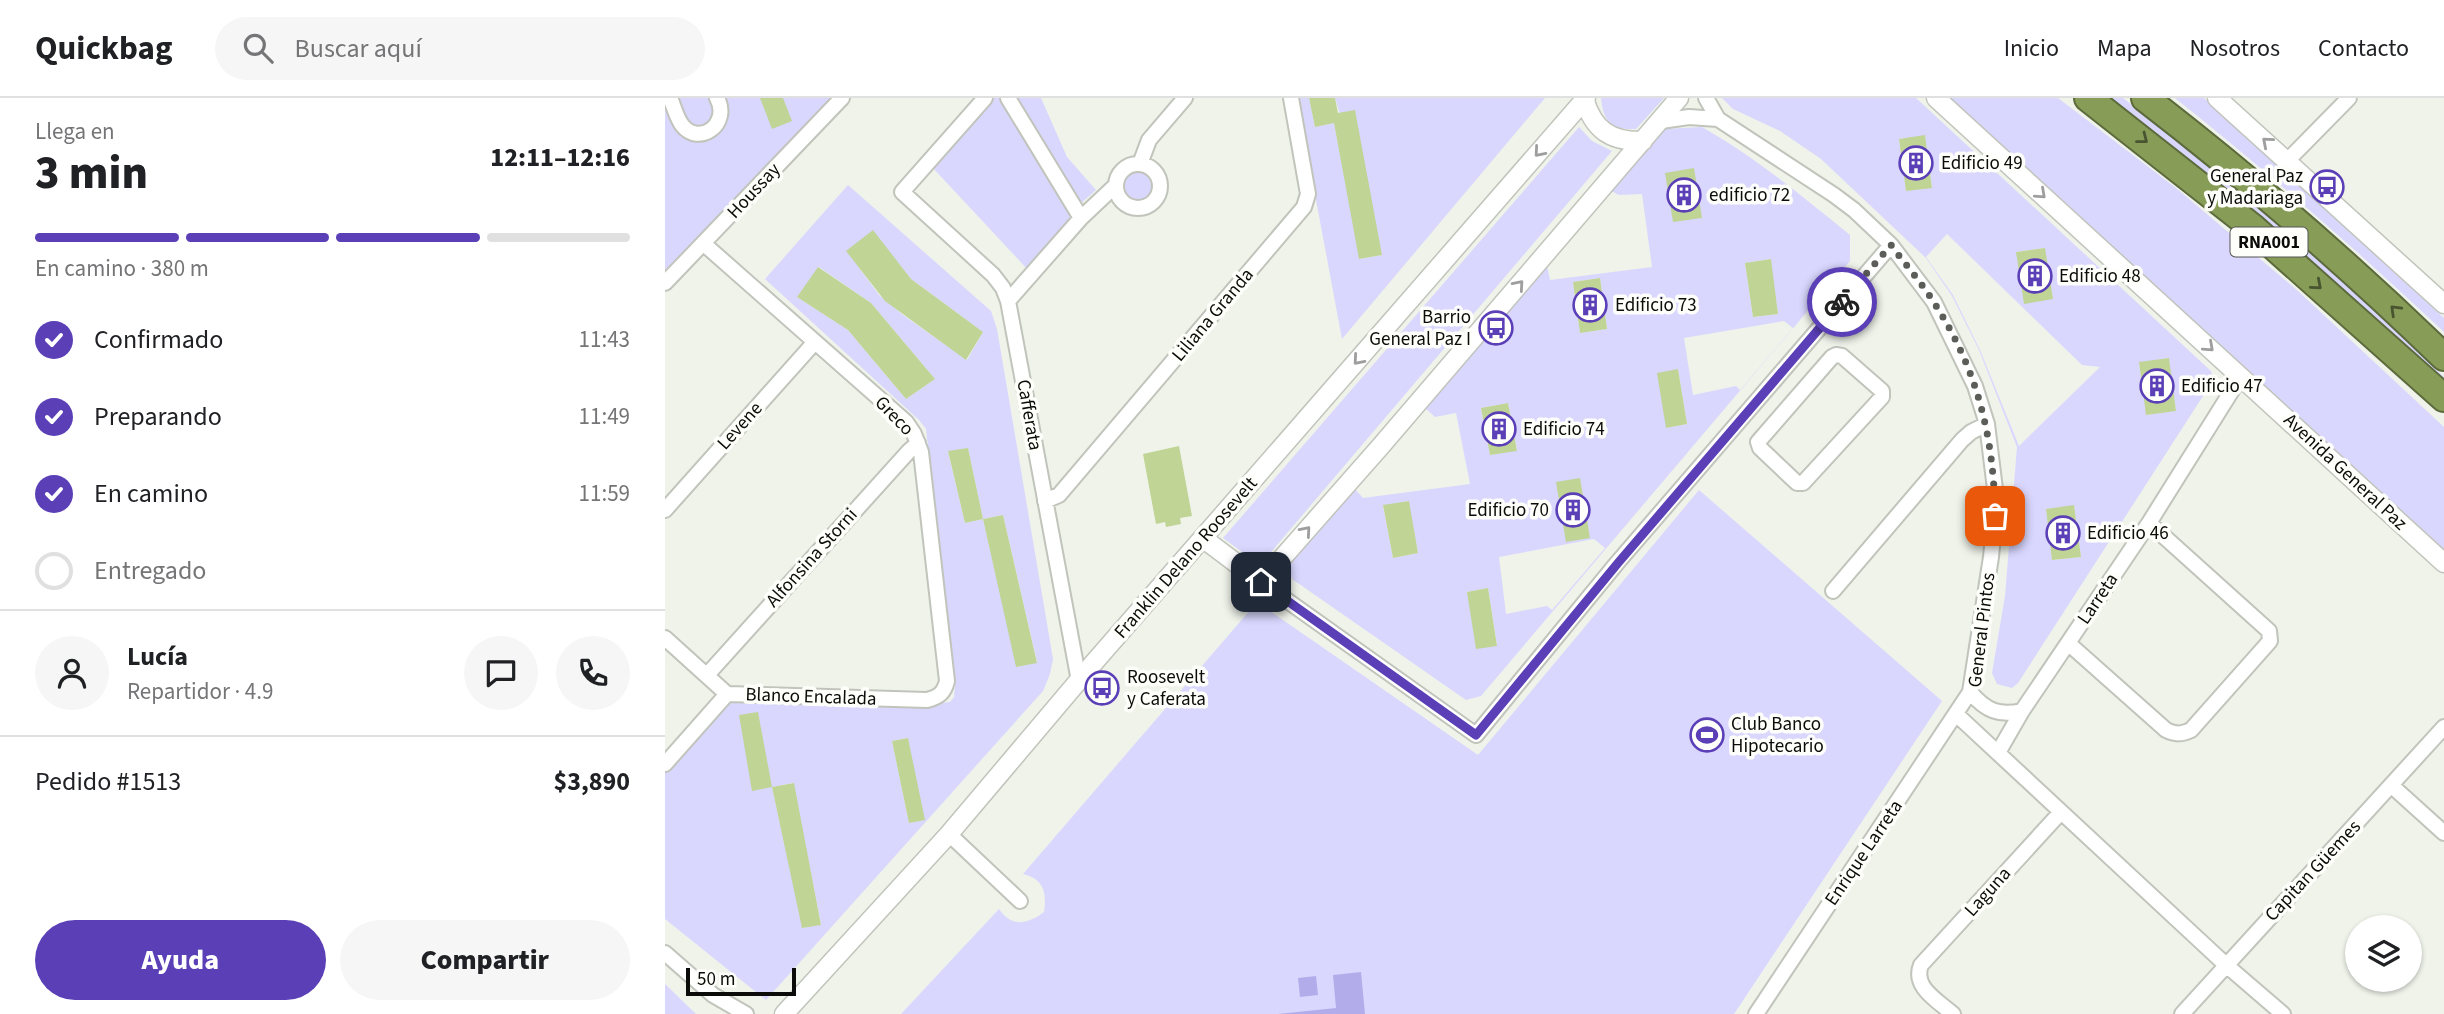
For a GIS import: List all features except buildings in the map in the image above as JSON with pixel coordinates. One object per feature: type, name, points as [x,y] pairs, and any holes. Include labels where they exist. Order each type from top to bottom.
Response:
[{"type":"highway","name":"RNA001","points":[[2088,98],[2252,227],[2443,398]]},
{"type":"highway","name":"RNA001","points":[[2145,98],[2285,211],[2364,280],[2444,357]]},
{"type":"street","points":[[670,98],[679,122],[690,132],[697,134],[711,130],[720,120],[722,112],[717,98]]},
{"type":"street","points":[[677,115],[681,98]]},
{"type":"street","name":"Houssay","points":[[665,283],[842,98]]},
{"type":"street","name":"Cafferata","points":[[985,98],[902,192],[993,275],[1003,288],[1008,301],[1079,681]]},
{"type":"street","points":[[1008,98],[1081,218]]},
{"type":"street","points":[[1140,164],[1149,140],[1185,98]]},
{"type":"street","name":"Liliana Granda","points":[[1045,501],[1059,495],[1304,207],[1308,194],[1291,98]]},
{"type":"street","points":[[1261,582],[1679,98]]},
{"type":"street","name":"General Pintos","points":[[1706,98],[1718,119],[1834,195],[1891,245],[1934,302],[1975,386],[1987,424],[1995,489],[1991,557],[1971,692],[1979,703],[1991,711],[2022,711]]},
{"type":"street","name":"Avenida General Paz","points":[[1936,98],[2444,563]]},
{"type":"street","points":[[2217,98],[2444,304]]},
{"type":"street","points":[[2288,160],[2349,98]]},
{"type":"street","points":[[1585,99],[1590,115],[1599,128],[1612,137],[1643,141]]},
{"type":"street","name":"Franklin Delano Roosevelt","points":[[784,1014],[949,834],[1585,99]]},
{"type":"street","points":[[1661,121],[1689,117],[1718,119]]},
{"type":"street","points":[[1140,164],[1153,170],[1160,181],[1160,188],[1155,200],[1143,207],[1130,206],[1119,198],[1118,178],[1127,167],[1140,164]]},
{"type":"street","points":[[1008,301],[1081,218],[1117,184]]},
{"type":"street","name":"Greco","points":[[703,244],[906,422],[918,443],[947,669],[945,689],[935,698]]},
{"type":"street","points":[[1203,539],[1476,735],[1618,563],[1891,245]]},
{"type":"street","name":"Levene","points":[[665,510],[814,343]]},
{"type":"street","points":[[1836,355],[1842,356],[1882,391],[1882,397],[1803,483],[1797,483],[1760,448],[1758,442],[1796,398],[1836,355]]},
{"type":"street","name":"Larreta","points":[[1999,751],[2022,711],[2149,523],[2241,376]]},
{"type":"street","points":[[1777,379],[1796,398]]},
{"type":"street","points":[[1833,591],[1962,440],[1987,424]]},
{"type":"street","name":"Alfonsina Storni","points":[[707,674],[918,443]]},
{"type":"street","points":[[2067,643],[2166,730],[2183,734],[2191,730],[2270,641],[2269,631],[2149,523]]},
{"type":"street","name":"Blanco Encalada","points":[[665,638],[727,694],[927,700],[935,698]]},
{"type":"street","name":"Enrique Larreta","points":[[1756,1014],[1971,692]]},
{"type":"street","points":[[665,765],[727,694]]},
{"type":"street","points":[[1957,715],[2283,1014]]},
{"type":"street","name":"Capitan Güemes","points":[[2182,1014],[2444,727]]},
{"type":"street","points":[[2392,786],[2444,834]]},
{"type":"street","name":"Laguna","points":[[1953,1014],[1920,985],[1917,974],[1921,965],[2061,812]]},
{"type":"street","points":[[949,834],[1020,901]]},
{"type":"street","points":[[665,953],[713,996],[746,1014]]},
{"type":"street","points":[[713,996],[720,1014]]},
{"type":"shaded area","points":[[665,98],[836,98],[665,273]]},
{"type":"shaded area","points":[[991,98],[1004,98],[1075,216],[1030,272],[932,167]]},
{"type":"shaded area","points":[[1011,98],[1041,98],[1067,157],[1096,190],[1079,205]]},
{"type":"shaded area","points":[[1297,98],[1309,98],[1315,127],[1334,123],[1360,259],[1382,255],[1335,98],[1545,98],[1342,339]]},
{"type":"shaded area","points":[[1601,98],[1664,98],[1636,129],[1621,128],[1610,123],[1604,113]]},
{"type":"shaded area","points":[[1722,98],[1916,98],[2211,371],[2213,378],[2203,396],[2018,683],[2012,688],[1997,684],[1992,673],[2005,596],[2017,447],[1979,350],[1952,296],[1926,258],[1821,159],[1780,131],[1733,109]],"holes":[[[1925,136],[1932,187],[1906,191],[1899,139]],[[1947,234],[2082,365],[2100,367],[2019,446],[1980,350],[1953,295],[1926,257]],[[2044,248],[2053,299],[2016,252]],[[2168,358],[2176,410],[2147,415],[2139,363]],[[2074,506],[2081,557],[2053,560],[2046,509]]]},
{"type":"shaded area","points":[[1950,98],[2058,98],[2176,188],[2298,291],[2444,427],[2444,550]]},
{"type":"shaded area","points":[[2108,98],[2123,98],[2248,197],[2367,303],[2444,377],[2444,380],[2225,190]]},
{"type":"shaded area","points":[[2175,98],[2204,98],[2444,318],[2444,332],[2312,212]]},
{"type":"shaded area","points":[[1579,127],[1592,141],[1612,151],[1260,565],[1223,538]]},
{"type":"shaded area","points":[[1702,127],[1760,164],[1850,235],[1850,261],[1481,696],[1466,700],[1292,579],[1288,561],[1664,129]],"holes":[[[1611,191],[1619,195],[1642,194],[1652,267],[1550,280],[1547,265]],[[1770,259],[1778,314],[1753,317],[1745,263]],[[1600,278],[1607,329],[1580,333],[1573,282]],[[1784,321],[1793,328],[1740,390],[1736,386],[1693,395],[1684,338]],[[1678,369],[1687,424],[1666,428]],[[1508,403],[1517,450],[1490,455],[1481,408]],[[1424,407],[1435,417],[1456,413],[1470,484],[1363,498],[1354,488]],[[1408,501],[1418,553],[1393,558],[1383,506]],[[1594,539],[1605,548],[1552,610],[1547,606],[1506,614],[1499,557]],[[1488,588],[1497,646],[1467,592]]]},
{"type":"shaded area","points":[[1138,168],[1150,174],[1156,186],[1150,198],[1138,204],[1126,198],[1120,186],[1126,174]]},
{"type":"shaded area","points":[[848,185],[991,311],[997,329],[1053,659],[1043,691],[766,1000],[665,919],[665,768],[729,698],[933,704],[950,702],[954,697],[955,686],[926,429],[765,279]],"holes":[[[873,231],[911,279],[983,332],[967,360],[879,295],[847,251]],[[819,267],[871,303],[935,379],[906,399],[848,330],[797,297]],[[968,448],[983,519],[965,523],[948,452]],[[1003,515],[1037,662],[1017,667],[983,519]],[[907,738],[924,820],[909,823],[892,741]],[[793,783],[821,924],[803,928],[772,787]]]},
{"type":"shaded area","name":"Club Banco Hipotecario","points":[[1699,490],[1942,701],[1734,1014],[901,1014],[999,909],[1009,919],[1020,922],[1044,912],[1043,888],[1036,879],[1023,874],[1257,602],[1478,755]]},
{"type":"shaded area","points":[[1361,972],[1365,1014],[1278,1014],[1336,1008],[1333,975]]},
{"type":"shaded area","points":[[1316,976],[1318,995],[1300,997],[1298,978]]},
{"type":"shaded area","points":[[665,984],[696,1014],[665,1014]]},
{"type":"way so far","points":[[1842,302],[1891,245],[1934,302],[1975,386],[1987,424],[1995,489],[1995,516]]},
{"type":"place","name":"Edificio 49","points":[[1916,163]]},
{"type":"place","name":"General Paz y Madariaga","points":[[2327,187]]},
{"type":"place","name":"edificio 72","points":[[1684,195]]},
{"type":"place","name":"Edificio 48","points":[[2035,276]]},
{"type":"place","name":"Edificio 73","points":[[1590,305]]},
{"type":"place","name":"Barrio General Paz I","points":[[1496,328]]},
{"type":"place","name":"Edificio 47","points":[[2157,386]]},
{"type":"place","name":"Edificio 74","points":[[1499,429]]},
{"type":"place","name":"Edificio 70","points":[[1573,510]]},
{"type":"place","name":"Edificio 46","points":[[2063,533]]},
{"type":"place","name":"Roosevelt y Caferata","points":[[1102,688]]},
{"type":"place","name":"Club Banco Hipotecario","points":[[1707,735]]},
{"type":"route","points":[[1261,582],[1476,735],[1618,563],[1842,302]]}]
